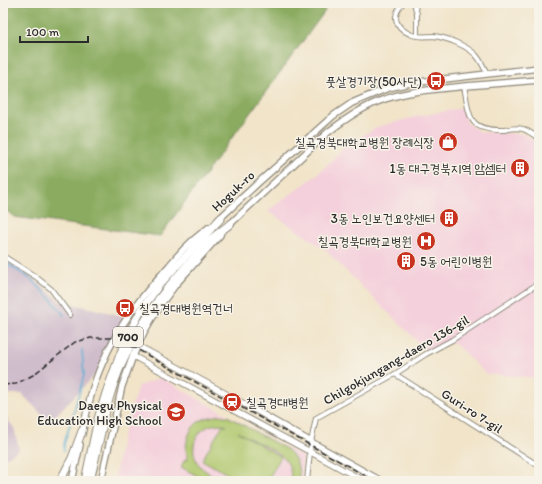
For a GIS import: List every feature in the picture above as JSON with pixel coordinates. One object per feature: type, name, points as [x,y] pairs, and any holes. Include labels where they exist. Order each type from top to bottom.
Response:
[{"type":"highway","name":"700","points":[[85,481],[98,419],[106,393],[121,352],[142,309],[159,285],[221,218]]},
{"type":"highway","name":"700","points":[[90,481],[102,426],[113,386],[134,338],[150,312],[169,286],[207,242],[230,224]]},
{"type":"highway","points":[[60,481],[72,458],[82,432]]},
{"type":"main road","name":"Hoguk-ro","points":[[72,481],[91,393],[110,347],[122,325],[135,306],[189,244],[221,218],[333,116],[352,103],[388,88],[410,83],[539,68]]},
{"type":"main road","name":"Hoguk-ro","points":[[101,481],[121,391],[133,356],[151,320],[176,284],[230,224],[327,133],[344,120],[364,108],[384,99],[401,94],[449,87],[539,80]]},
{"type":"street","points":[[403,3],[399,7],[396,15],[396,22],[400,28],[411,35],[436,36],[445,38],[468,49],[476,55],[483,64],[487,74]]},
{"type":"street","points":[[414,3],[417,14],[417,36]]},
{"type":"street","points":[[464,86],[470,116],[480,127],[492,130],[522,129],[539,138]]},
{"type":"street","points":[[3,256],[36,277],[51,289],[70,315]]},
{"type":"street","name":"Chilgokjungang-daero 136-gil","points":[[307,481],[311,442],[316,418],[452,340],[539,283]]},
{"type":"street","points":[[138,346],[194,375],[382,481]]},
{"type":"street","points":[[133,356],[364,481]]},
{"type":"street","name":"Guri-ro 7-gil","points":[[395,374],[539,466]]},
{"type":"shaded area","name":"칠곡경북대학교병원","points":[[462,108],[467,123],[480,132],[522,134],[539,143],[539,378],[486,374],[455,344],[451,342],[428,352],[323,248],[268,211],[318,174],[344,147],[377,127],[415,117]]},
{"type":"shaded area","points":[[3,253],[60,301],[128,316],[93,377],[49,422],[22,394],[3,394]]},
{"type":"shaded area","name":"Daegu Physical Education High School","points":[[161,378],[303,457],[301,481],[114,481],[122,438],[138,386]]},
{"type":"shaded area","points":[[3,413],[14,428],[19,449],[6,458],[3,455]]},
{"type":"green space","points":[[3,3],[323,3],[325,11],[160,236],[14,217],[3,208]]},
{"type":"green space","points":[[220,415],[229,417],[288,450],[294,457],[297,464],[299,481],[290,481],[290,468],[284,458],[269,448],[238,432],[281,457],[267,481],[240,481],[202,460],[222,426],[227,426],[218,424],[203,429],[195,442],[194,450],[195,458],[200,466],[208,473],[224,481],[206,481],[181,467],[185,459],[188,460],[186,449],[188,436],[194,426],[204,419]]},
{"type":"waterway","points":[[3,261],[31,279],[64,315]]},
{"type":"waterway","points":[[64,451],[64,444],[84,375],[82,350]]},
{"type":"railway","points":[[3,385],[16,384],[33,375],[75,342],[91,338],[111,338],[130,345],[375,481]]},
{"type":"place","name":"풋살경기장(50사단)","points":[[436,81]]},
{"type":"place","name":"칠곡경북대학교병원 장례식장","points":[[448,142]]},
{"type":"place","name":"1동 대구경북지역 암셈터","points":[[520,168]]},
{"type":"place","name":"3동 노인보건요양센터","points":[[449,218]]},
{"type":"place","name":"칠곡경북대학교병원","points":[[426,241]]},
{"type":"place","name":"5동 어린이병원","points":[[406,261]]},
{"type":"place","name":"칠곡경대병원역건너","points":[[125,308]]},
{"type":"place","name":"칠곡경대병원","points":[[232,402]]},
{"type":"place","name":"Daegu Physical Education High School","points":[[176,412]]}]
